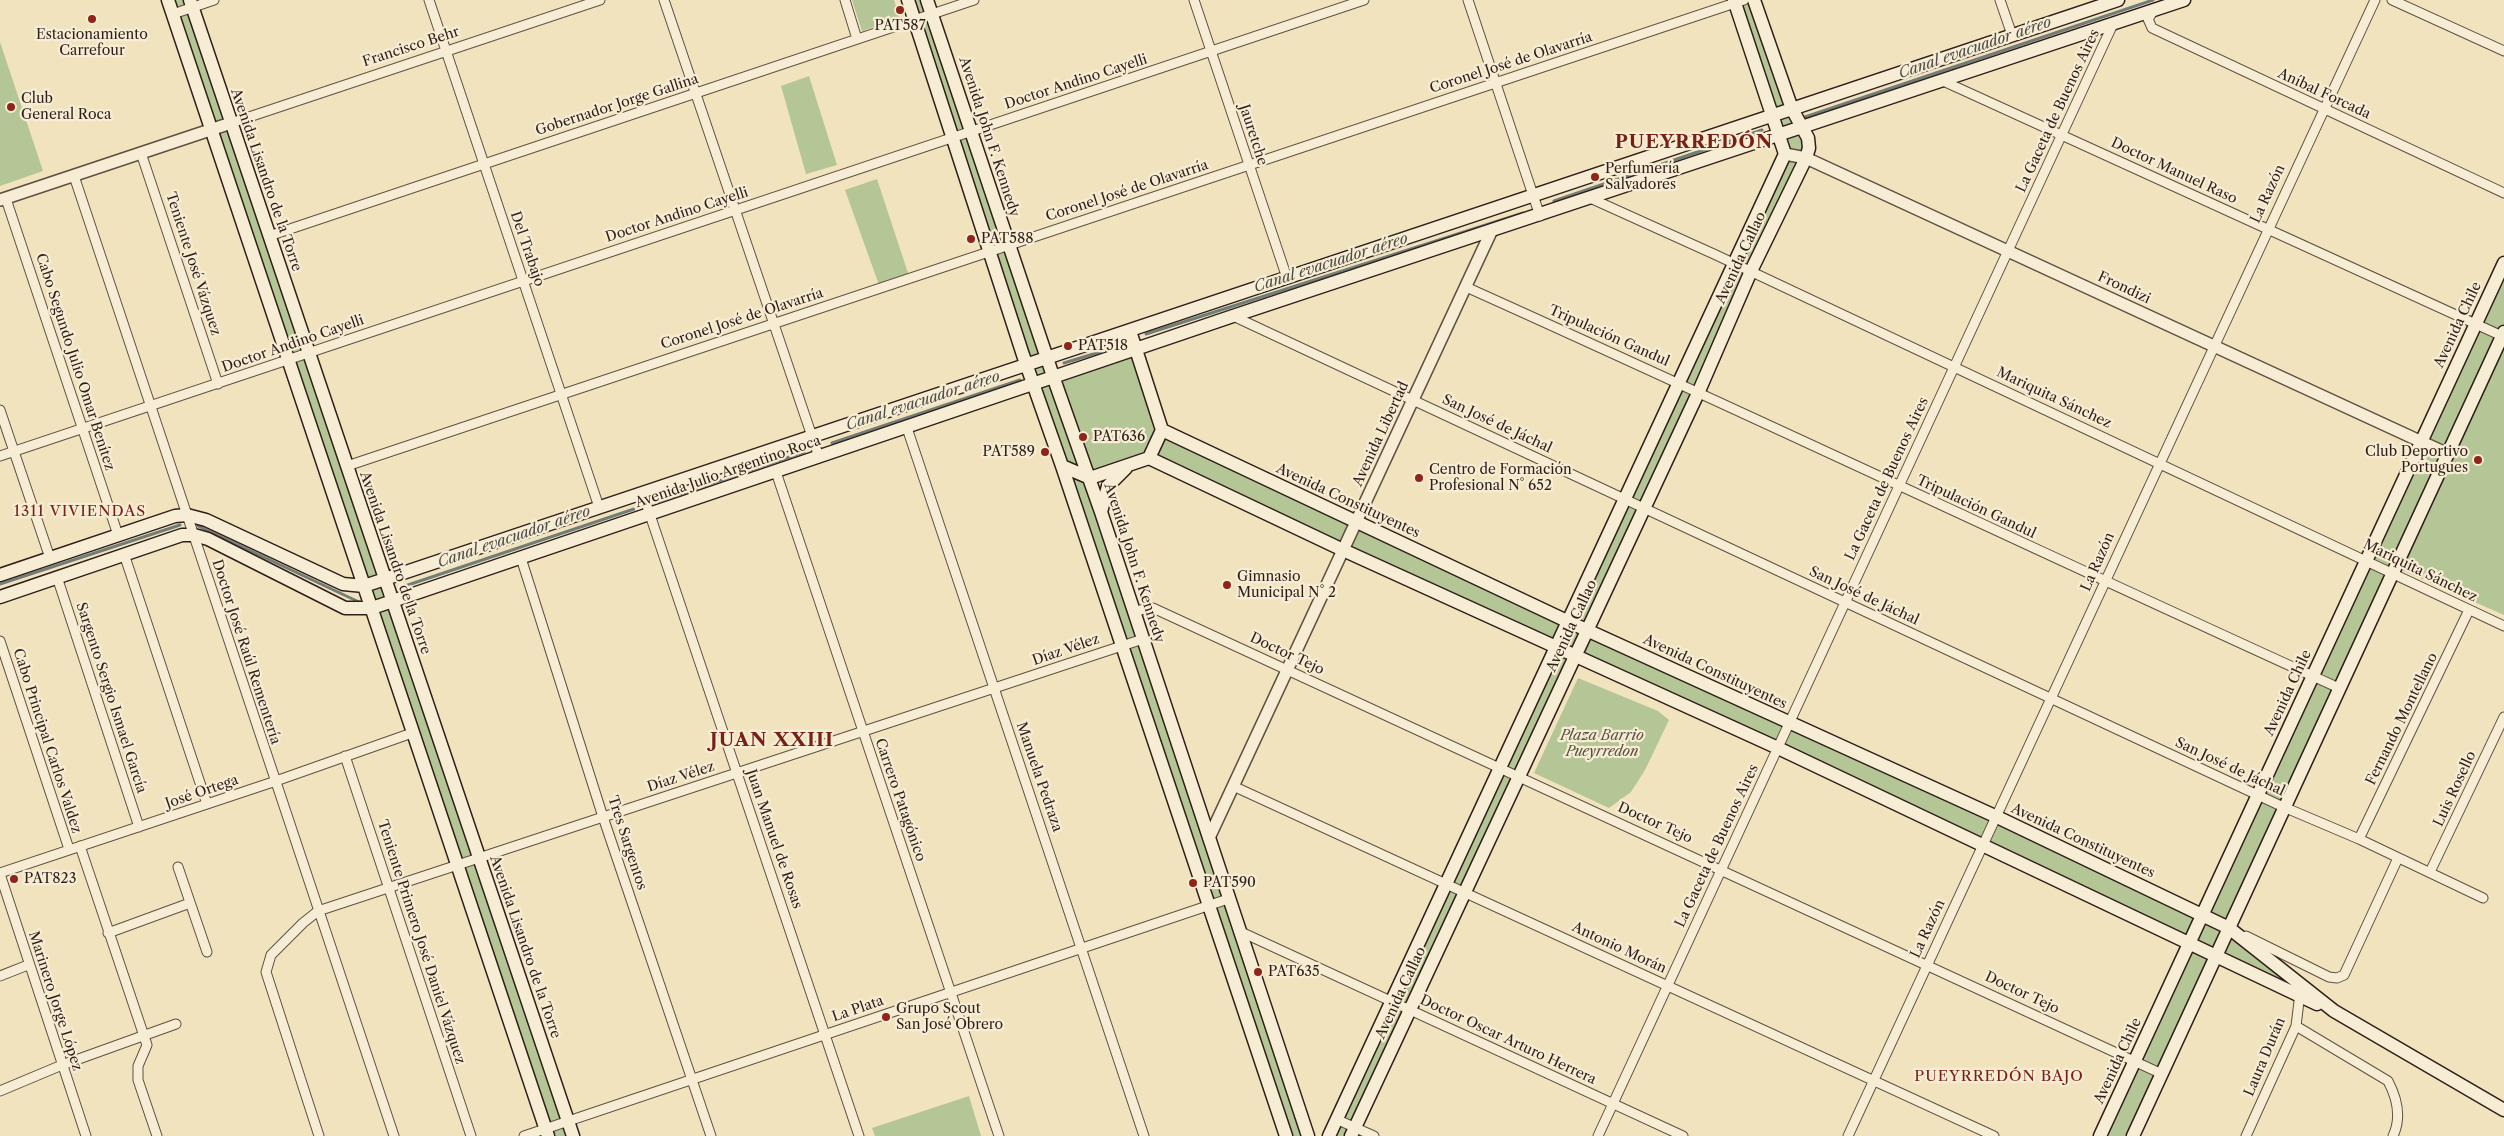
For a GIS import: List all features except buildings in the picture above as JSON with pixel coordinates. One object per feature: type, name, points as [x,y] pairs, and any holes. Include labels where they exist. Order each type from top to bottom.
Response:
[{"type":"main road","points":[[168,0],[546,1132]]},
{"type":"main road","points":[[908,0],[1026,366],[1062,466],[1286,1136]]},
{"type":"main road","name":"Avenida John F. Kennedy","points":[[927,0],[972,131],[1008,245],[1090,478],[1308,1136]]},
{"type":"main road","name":"Avenida Callao","points":[[1353,1132],[1644,508],[1751,271],[1806,158],[1809,148],[1808,138],[1792,109],[1754,0]]},
{"type":"main road","name":"Avenida Julio Argentino Roca","points":[[187,515],[206,520],[343,584],[364,586],[2118,0]]},
{"type":"main road","name":"Avenida Julio Argentino Roca","points":[[0,597],[182,535],[194,535],[208,539],[345,608],[372,608],[1054,379],[1233,316],[1540,216],[2184,0]]},
{"type":"main road","points":[[1738,1],[1785,154]]},
{"type":"main road","name":"Avenida Lisandro de la Torre","points":[[191,4],[573,1136]]},
{"type":"main road","name":"Avenida Callao","points":[[1329,1136],[1626,500],[1785,154]]},
{"type":"main road","name":"Avenida Chile","points":[[2100,1136],[2504,263]]},
{"type":"main road","points":[[1062,466],[1090,478],[1149,458],[1162,430],[1130,331]]},
{"type":"main road","points":[[2133,1136],[2503,334]]},
{"type":"main road","name":"Avenida Constituyentes","points":[[1162,430],[1569,622],[1995,816],[2203,915],[2229,928],[2301,992]]},
{"type":"main road","name":"Avenida Constituyentes","points":[[1149,458],[1343,550],[1778,748],[2215,956],[2301,992],[2504,1110]]},
{"type":"main road","points":[[1101,512],[1108,486],[1130,464]]},
{"type":"main road","points":[[0,575],[118,535],[187,515]]},
{"type":"street","points":[[173,14],[191,4],[214,0]]},
{"type":"street","name":"Del Trabajo","points":[[429,0],[599,507]]},
{"type":"street","name":"Francisco Behr","points":[[231,123],[600,0]]},
{"type":"street","points":[[664,0],[819,457]]},
{"type":"street","points":[[845,0],[857,39]]},
{"type":"street","name":"Gobernador Jorge Gallina","points":[[269,236],[974,0]]},
{"type":"street","name":"Jauretche","points":[[1194,0],[1287,278]]},
{"type":"street","name":"Doctor Andino Cayelli","points":[[0,456],[1364,0]]},
{"type":"street","points":[[1468,0],[1540,216]]},
{"type":"street","points":[[2000,0],[2012,35]]},
{"type":"street","name":"La Razón","points":[[1848,1136],[2158,463],[2375,0]]},
{"type":"street","points":[[2392,0],[2504,52]]},
{"type":"street","name":"Coronel José de Olavarría","points":[[347,466],[1738,1]]},
{"type":"street","name":"Aníbal Forcada","points":[[2155,10],[2148,19],[2152,28],[2504,193]]},
{"type":"street","name":"La Gaceta de Buenos Aires","points":[[1598,1136],[2113,24]]},
{"type":"street","name":"Doctor Manuel Raso","points":[[1944,80],[2476,324],[2503,334]]},
{"type":"street","points":[[3,200],[231,123]]},
{"type":"street","name":"Teniente José Vázquez","points":[[142,153],[218,384]]},
{"type":"street","name":"Frondizi","points":[[1785,154],[1806,158],[2448,454]]},
{"type":"street","name":"Doctor José Raúl Rementería","points":[[74,176],[194,535],[273,782],[394,1136]]},
{"type":"street","name":"Mariquita Sánchez","points":[[1590,198],[1954,366],[2504,626]]},
{"type":"street","name":"Cabo Segundo Julio Omar Benítez","points":[[3,200],[118,535]]},
{"type":"street","name":"Avenida Libertad","points":[[1209,838],[1491,232]]},
{"type":"street","name":"Tripulación Gandul","points":[[1466,287],[1698,391],[2104,581],[2340,688]]},
{"type":"street","name":"San José de Jáchal","points":[[1233,316],[2284,808],[2359,839],[2483,898]]},
{"type":"street","points":[[0,410],[50,558]]},
{"type":"street","name":"Manuela Pedraza","points":[[907,428],[1144,1136]]},
{"type":"street","name":"Carrero Patagónico","points":[[776,472],[999,1136]]},
{"type":"street","name":"Juan Manuel de Rosas","points":[[643,494],[859,1136]]},
{"type":"street","points":[[124,554],[207,804]]},
{"type":"street","name":"Tres Sargentos","points":[[521,558],[604,817],[711,1136]]},
{"type":"street","name":"Sargento Sergio Ismael García","points":[[57,577],[139,827]]},
{"type":"street","name":"Doctor Tejo","points":[[1134,611],[1153,608],[1722,869],[2162,1074]]},
{"type":"street","name":"Fernando Montellano","points":[[2359,839],[2469,610]]},
{"type":"street","name":"Díaz Vélez","points":[[319,1136],[266,972],[271,956],[304,922],[318,912],[1143,639]]},
{"type":"street","name":"Cabo Principal Carlos Valdez","points":[[0,641],[69,849]]},
{"type":"street","name":"Luis Rosello","points":[[2430,872],[2504,717]]},
{"type":"street","name":"José Ortega","points":[[0,874],[412,733]]},
{"type":"street","name":"Teniente Primero José Daniel Vázquez","points":[[345,756],[471,1136]]},
{"type":"street","name":"Antonio Morán","points":[[1234,786],[1994,1136]]},
{"type":"street","points":[[80,846],[147,1045],[138,1066],[138,1080],[157,1136]]},
{"type":"street","points":[[2229,928],[2329,977],[2337,978],[2344,974],[2398,858]]},
{"type":"street","points":[[178,867],[207,952]]},
{"type":"street","name":"Marinero Jorge López","points":[[0,874],[28,965],[86,1136]]},
{"type":"street","name":"La Plata","points":[[524,1136],[546,1132],[568,1121],[1228,899]]},
{"type":"street","points":[[108,933],[190,903]]},
{"type":"street","name":"Doctor Oscar Arturo Herrera","points":[[1239,931],[1683,1136]]},
{"type":"street","points":[[0,976],[28,965]]},
{"type":"street","name":"Laura Durán","points":[[2246,1136],[2296,1026],[2301,992]]},
{"type":"street","points":[[0,1091],[62,1065],[176,1024]]},
{"type":"street","points":[[2296,1026],[2388,1081],[2396,1097],[2398,1116],[2393,1136]]},
{"type":"street","points":[[1336,1119],[1353,1132],[1374,1136]]},
{"type":"green space","points":[[168,0],[190,0],[573,1136],[548,1136]]},
{"type":"green space","points":[[852,0],[894,0],[900,18],[862,31]]},
{"type":"green space","points":[[908,0],[927,0],[1054,378],[1136,351],[1162,430],[1569,621],[1785,154],[1734,0],[1754,0],[1809,148],[1587,630],[2203,915],[2504,263],[2504,332],[2229,928],[2334,1011],[2215,956],[2133,1136],[2100,1136],[2189,943],[1575,655],[1351,1136],[1329,1136],[1557,647],[1149,458],[1090,478],[1308,1136],[1286,1136]]},
{"type":"green space","name":"Club General Roca","points":[[0,42],[43,171],[0,186]]},
{"type":"green space","points":[[809,76],[837,165],[806,174],[781,86]]},
{"type":"green space","points":[[877,179],[909,276],[879,285],[845,190]]},
{"type":"green space","name":"Club Deportivo Portugues","points":[[2504,350],[2504,615],[2402,570]]},
{"type":"green space","name":"Plaza Barrio Pueyrredon","points":[[1578,678],[1658,711],[1669,720],[1645,770],[1631,792],[1609,808],[1534,773]]},
{"type":"green space","points":[[969,1096],[981,1136],[875,1136],[872,1128]]},
{"type":"waterway","name":"Canal evacuador aéreo","points":[[1805,117],[2153,0]]},
{"type":"waterway","name":"Canal evacuador aéreo","points":[[1554,201],[1762,130]]},
{"type":"waterway","name":"Canal evacuador aéreo","points":[[1146,334],[1523,213]]},
{"type":"waterway","name":"Canal evacuador aéreo","points":[[1064,363],[1126,344]]},
{"type":"waterway","name":"Canal evacuador aéreo","points":[[832,443],[1020,380]]},
{"type":"waterway","name":"Canal evacuador aéreo","points":[[656,502],[804,452]]},
{"type":"waterway","name":"Canal evacuador aéreo","points":[[402,587],[634,509]]},
{"type":"waterway","name":"Canal evacuador aéreo","points":[[0,584],[180,525]]},
{"type":"waterway","name":"Canal evacuador aéreo","points":[[198,526],[359,602]]},
{"type":"place","name":"PAT587","points":[[900,10]]},
{"type":"place","name":"Estacionamiento Carrefour","points":[[92,19]]},
{"type":"place","name":"Club General Roca","points":[[11,107]]},
{"type":"place","name":"Perfumería Salvadores","points":[[1595,177]]},
{"type":"place","name":"PAT588","points":[[971,239]]},
{"type":"place","name":"PAT518","points":[[1068,346]]},
{"type":"place","name":"PAT636","points":[[1083,437]]},
{"type":"place","name":"PAT589","points":[[1045,452]]},
{"type":"place","name":"Club Deportivo Portugues","points":[[2478,460]]},
{"type":"place","name":"Centro de Formación Profesional N° 652","points":[[1419,478]]},
{"type":"place","name":"Gimnasio Municipal N° 2","points":[[1227,585]]},
{"type":"place","name":"PAT823","points":[[14,879]]},
{"type":"place","name":"PAT590","points":[[1193,883]]},
{"type":"place","name":"PAT635","points":[[1258,972]]},
{"type":"place","name":"Grupo Scout San José Obrero","points":[[886,1017]]},
{"type":"district","name":"PUEYRREDÓN","points":[[1694,143]]},
{"type":"district","name":"1311 VIVIENDAS","points":[[80,512]]},
{"type":"district","name":"JUAN XXIII","points":[[772,741]]},
{"type":"district","name":"PUEYRREDÓN BAJO","points":[[1999,1077]]}]
